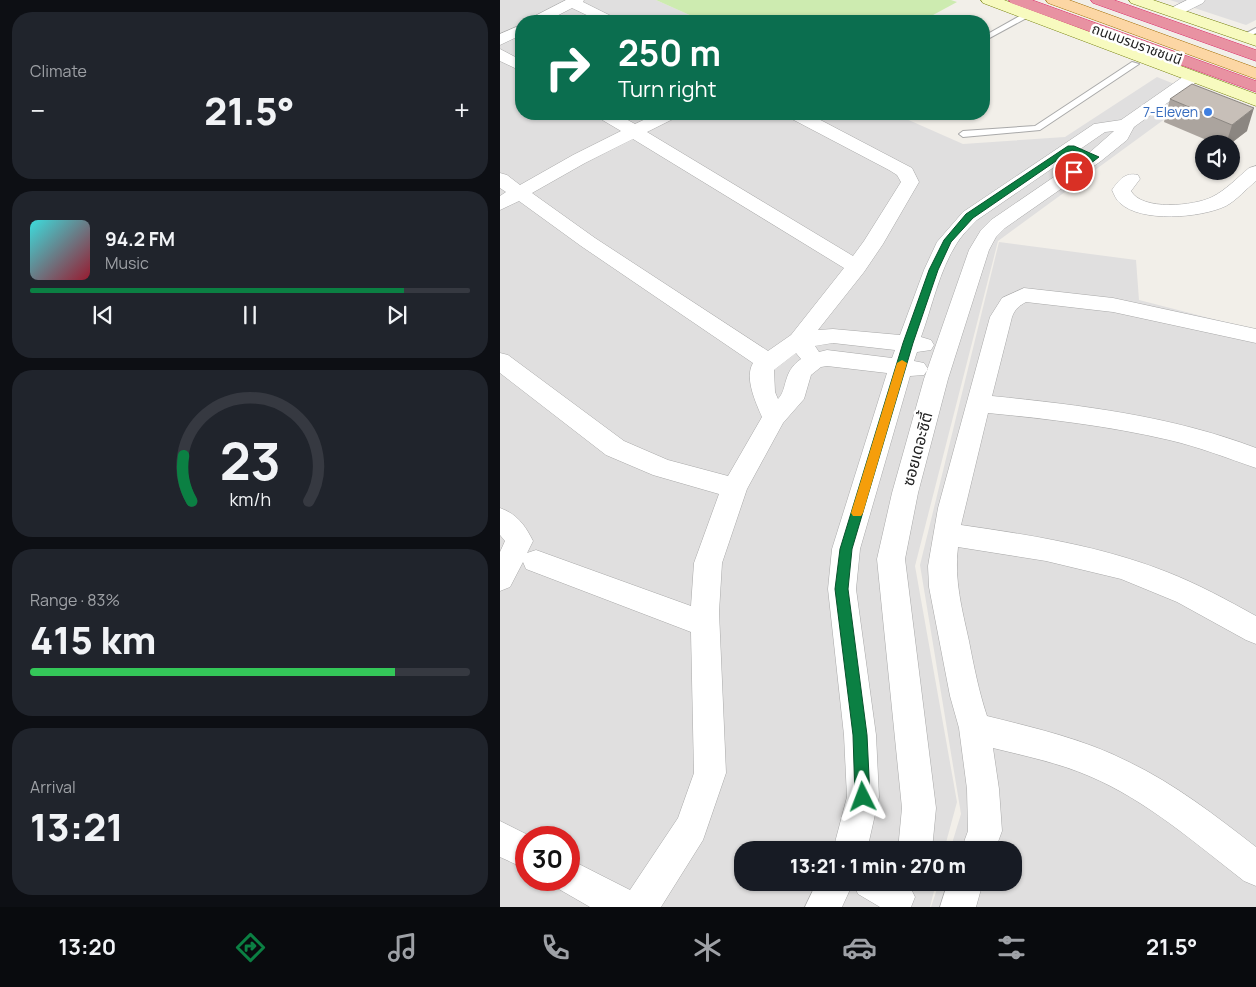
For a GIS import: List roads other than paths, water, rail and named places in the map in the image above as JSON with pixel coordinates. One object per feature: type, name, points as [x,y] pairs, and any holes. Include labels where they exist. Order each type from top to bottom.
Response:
[{"type":"highway","points":[[1008,0],[1123,46],[1134,59]]},
{"type":"highway","name":"ถนนบรมราชชนนี","points":[[1017,0],[1256,87]]},
{"type":"highway","name":"ถนนบรมราชชนนี","points":[[1099,0],[1256,56]]},
{"type":"highway","points":[[1125,0],[1203,23]]},
{"type":"main road","points":[[989,0],[1028,14],[1134,59],[1193,77],[1256,100]]},
{"type":"main road","points":[[1054,0],[1256,74]]},
{"type":"main road","points":[[1083,0],[1256,62]]},
{"type":"main road","points":[[1137,0],[1203,23],[1252,36]]},
{"type":"street","points":[[1174,12],[1198,0]]},
{"type":"street","points":[[547,15],[574,1],[599,15]]},
{"type":"street","points":[[500,40],[515,32]]},
{"type":"street","points":[[500,54],[515,63]]},
{"type":"street","name":"ซอยเดอะซิตี้","points":[[852,841],[863,797],[860,735],[842,589],[846,549],[908,343],[934,270],[951,236],[970,216],[1100,128],[1126,124],[1193,77]]},
{"type":"street","points":[[616,120],[857,267]]},
{"type":"street","points":[[500,204],[579,159],[657,120]]},
{"type":"street","points":[[774,417],[763,392],[762,367],[799,340],[857,267],[910,182],[905,172],[807,120]]},
{"type":"street","name":"ซอยเดอะซิตี้","points":[[915,841],[919,808],[891,559],[905,493],[944,349],[979,250],[988,234],[998,224],[1095,157],[1121,136],[1126,124]]},
{"type":"street","points":[[1071,147],[1095,157]]},
{"type":"street","points":[[1131,180],[1121,190],[1122,195],[1128,202],[1141,208],[1158,210],[1203,207],[1219,202],[1256,172]]},
{"type":"street","points":[[500,179],[588,242],[767,362]]},
{"type":"street","points":[[981,841],[985,831],[983,789],[975,728],[965,696],[944,587],[942,566],[951,508],[1004,307],[1012,300],[1024,295],[1113,305],[1256,336]]},
{"type":"street","points":[[799,340],[833,336],[908,343],[944,349]]},
{"type":"street","points":[[799,340],[814,361]]},
{"type":"street","points":[[640,907],[692,828],[710,773],[705,624],[708,563],[734,488],[774,417],[792,400],[797,378],[803,369],[814,361],[827,358],[938,373]]},
{"type":"street","points":[[500,361],[615,448],[662,468],[734,488]]},
{"type":"street","points":[[978,403],[1086,414],[1158,428],[1256,458]]},
{"type":"street","points":[[500,520],[513,530],[519,541],[500,579]]},
{"type":"street","points":[[946,534],[1006,543],[1117,567],[1145,576],[1205,601],[1256,631]]},
{"type":"street","points":[[536,561],[705,624]]},
{"type":"street","points":[[975,728],[1063,752],[1116,772],[1162,799],[1256,870]]},
{"type":"street","points":[[500,838],[515,846]]},
{"type":"street","points":[[580,882],[624,907]]},
{"type":"street","points":[[823,907],[831,891]]},
{"type":"street","points":[[958,907],[963,891]]},
{"type":"lane","points":[[990,35],[1028,14]]},
{"type":"lane","points":[[963,134],[1037,128],[1134,59]]},
{"type":"place","name":"7-Eleven","points":[[1208,112]]}]
